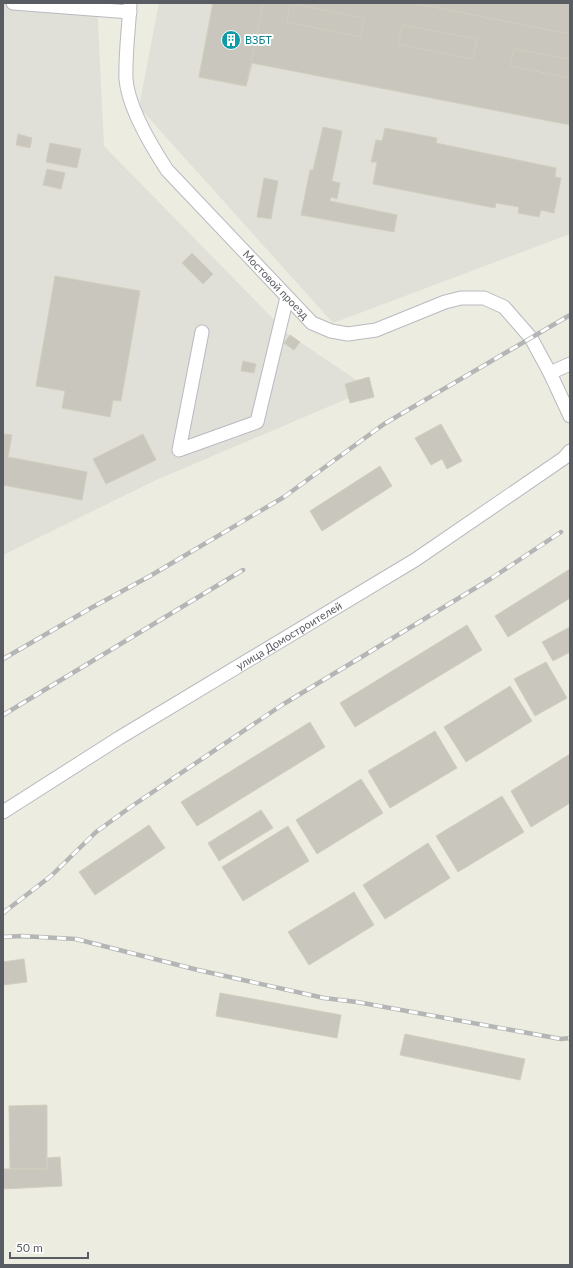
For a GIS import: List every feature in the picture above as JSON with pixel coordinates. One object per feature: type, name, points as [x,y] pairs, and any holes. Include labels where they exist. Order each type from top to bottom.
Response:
[{"type":"street","points":[[12,3],[130,8]]},
{"type":"street","name":"Мостовой проезд","points":[[130,8],[126,80],[136,114],[152,148],[167,170],[312,323],[331,331],[348,334],[376,330],[445,302],[461,298],[484,298],[504,307],[530,338],[550,373]]},
{"type":"street","points":[[202,332],[179,450],[257,422],[287,297]]},
{"type":"street","points":[[570,364],[550,373],[570,416]]},
{"type":"street","name":"улица Домостроителей","points":[[3,812],[119,738],[415,560],[564,458],[570,451]]},
{"type":"shaded area","points":[[3,3],[97,3],[104,146],[288,334],[370,389],[154,481],[3,555]]},
{"type":"shaded area","name":"ВЗБТ","points":[[159,3],[570,3],[570,234],[333,323],[139,107]]},
{"type":"building","name":"ВЗБТ","points":[[213,3],[263,3],[246,86],[199,77]]},
{"type":"building","points":[[213,3],[570,3],[570,125],[252,63],[246,86],[199,77]]},
{"type":"building","points":[[290,3],[364,18],[361,37],[287,22]]},
{"type":"building","points":[[412,3],[570,3],[570,34]]},
{"type":"building","points":[[402,25],[477,39],[473,59],[398,44]]},
{"type":"building","points":[[514,49],[570,59],[570,78],[510,66]]},
{"type":"building","points":[[323,127],[342,131],[332,181],[340,183],[337,199],[331,197],[330,201],[397,215],[394,232],[301,215],[310,170],[313,170]]},
{"type":"building","points":[[385,128],[437,138],[436,143],[556,168],[555,177],[561,178],[554,213],[541,210],[539,217],[518,213],[519,207],[496,203],[495,208],[373,184],[377,162],[371,162],[376,140],[382,141]]},
{"type":"building","points":[[18,134],[32,138],[30,148],[16,145]]},
{"type":"building","points":[[50,143],[81,149],[77,168],[46,162]]},
{"type":"building","points":[[47,169],[65,173],[61,189],[43,185]]},
{"type":"building","points":[[264,178],[278,181],[271,219],[257,217]]},
{"type":"building","points":[[192,253],[213,274],[203,284],[182,263]]},
{"type":"building","points":[[55,276],[140,291],[121,401],[113,400],[110,417],[62,408],[65,391],[36,386]]},
{"type":"building","points":[[290,335],[300,342],[294,350],[284,343]]},
{"type":"building","points":[[243,361],[256,364],[254,373],[241,371]]},
{"type":"building","points":[[369,377],[374,397],[350,403],[345,384]]},
{"type":"building","points":[[441,424],[462,461],[447,469],[442,459],[431,465],[415,438]]},
{"type":"building","points":[[3,434],[12,435],[8,457],[87,472],[82,500],[3,485]]},
{"type":"building","points":[[143,434],[156,460],[106,484],[93,459]]},
{"type":"building","points":[[380,466],[392,486],[322,531],[310,511]]},
{"type":"building","points":[[570,569],[570,598],[508,637],[495,616]]},
{"type":"building","points":[[467,625],[482,650],[355,727],[340,703]]},
{"type":"building","points":[[570,627],[570,652],[553,661],[542,642]]},
{"type":"building","points":[[546,662],[567,698],[535,716],[514,679]]},
{"type":"building","points":[[510,686],[532,721],[466,762],[444,727]]},
{"type":"building","points":[[310,722],[325,747],[197,826],[181,802]]},
{"type":"building","points":[[435,731],[457,768],[390,808],[368,771]]},
{"type":"building","points":[[570,754],[570,803],[531,827],[511,791]]},
{"type":"building","points":[[361,779],[383,813],[317,854],[296,820]]},
{"type":"building","points":[[502,796],[524,832],[458,872],[436,836]]},
{"type":"building","points":[[261,810],[273,828],[219,861],[208,843]]},
{"type":"building","points":[[149,825],[165,848],[95,895],[79,872]]},
{"type":"building","points":[[288,826],[309,861],[243,901],[222,867]]},
{"type":"building","points":[[428,843],[450,878],[385,919],[363,885]]},
{"type":"building","points":[[354,892],[374,925],[309,965],[288,932]]},
{"type":"building","points":[[24,959],[27,982],[3,985],[3,962]]},
{"type":"building","points":[[220,993],[341,1015],[337,1038],[216,1016]]},
{"type":"building","points":[[405,1034],[525,1059],[520,1080],[400,1055]]},
{"type":"building","points":[[47,1105],[47,1169],[10,1169],[9,1106]]},
{"type":"building","points":[[60,1157],[62,1186],[3,1189],[3,1169],[47,1169],[47,1158]]},
{"type":"railway","points":[[3,659],[150,576],[284,497],[384,424],[570,315]]},
{"type":"railway","points":[[3,913],[51,876],[96,832],[132,806],[282,705],[492,578],[561,532]]},
{"type":"railway","points":[[3,715],[243,570]]},
{"type":"railway","points":[[3,937],[21,936],[76,939],[198,970],[324,998],[357,1002],[561,1039],[570,1038]]},
{"type":"place","name":"ВЗБТ","points":[[231,40]]}]
